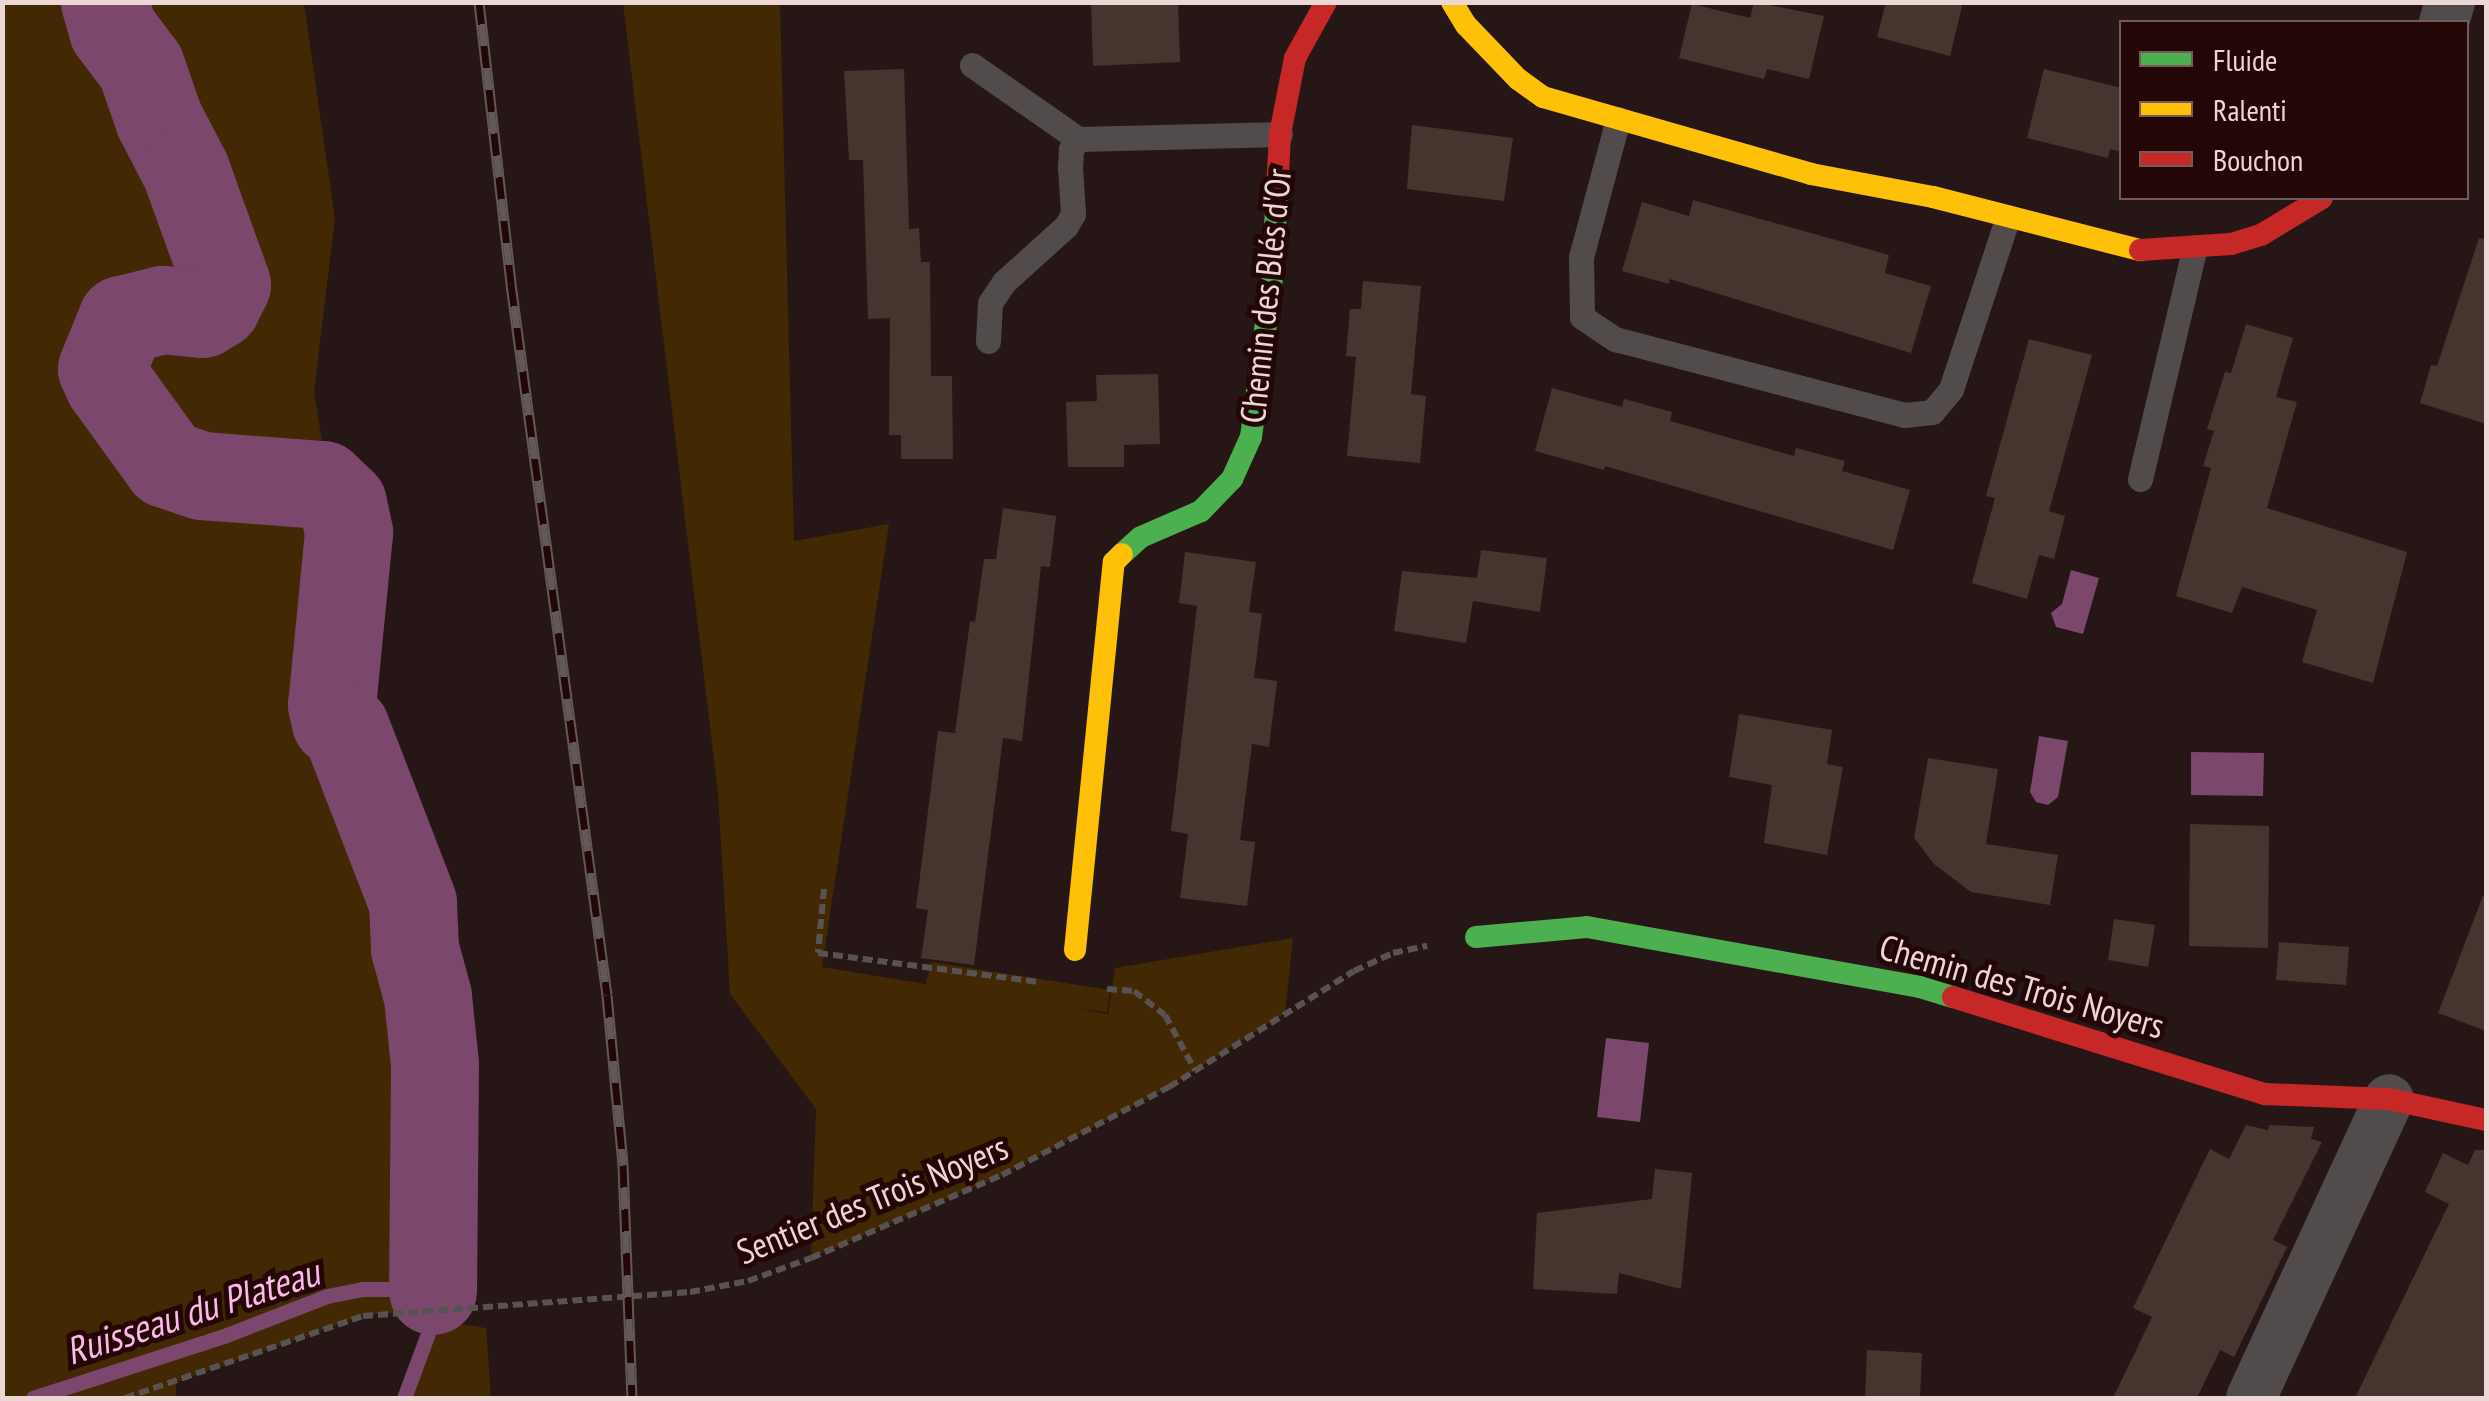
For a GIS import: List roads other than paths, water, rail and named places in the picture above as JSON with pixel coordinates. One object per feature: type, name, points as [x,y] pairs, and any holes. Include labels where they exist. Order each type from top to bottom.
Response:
[{"type":"street","name":"Chemin des Blés d'Or","points":[[1074,950],[1114,562],[1141,537],[1201,511],[1232,480],[1251,438],[1272,277],[1280,134],[1295,58],[1326,2]]},
{"type":"street","points":[[1452,2],[1479,39],[1543,97],[1812,174],[1933,197],[2145,251],[2261,235],[2319,200]]},
{"type":"street","name":"Chemin des Trois Noyers","points":[[1476,937],[1559,926],[1587,927],[1920,987],[2265,1094],[2389,1099],[2486,1120]]},
{"type":"street","points":[[2252,1398],[2389,1099]]},
{"type":"lane","points":[[972,65],[1078,138],[1280,134]]},
{"type":"lane","points":[[1618,119],[1581,257],[1582,317],[1615,339],[1904,415],[1932,412],[1951,389],[2008,218]]},
{"type":"lane","points":[[988,341],[990,303],[1004,282],[1066,226],[1073,214],[1071,149],[1078,138]]},
{"type":"lane","points":[[2140,479],[2195,247]]},
{"type":"waterway","points":[[105,2],[113,30],[141,67],[159,119],[186,171],[227,285],[217,305],[202,314],[163,310],[122,320],[102,369],[109,384],[167,464],[202,476],[323,485],[343,504],[349,533],[332,705],[336,722],[346,729],[413,903],[415,949],[428,997],[435,1065],[433,1291]]},
{"type":"waterway","name":"Ruisseau du Plateau","points":[[33,1398],[224,1336],[327,1296],[363,1289],[426,1289],[433,1291],[433,1320],[404,1398]]},
{"type":"railway","points":[[479,2],[511,284],[607,995],[623,1165],[632,1398]]}]
